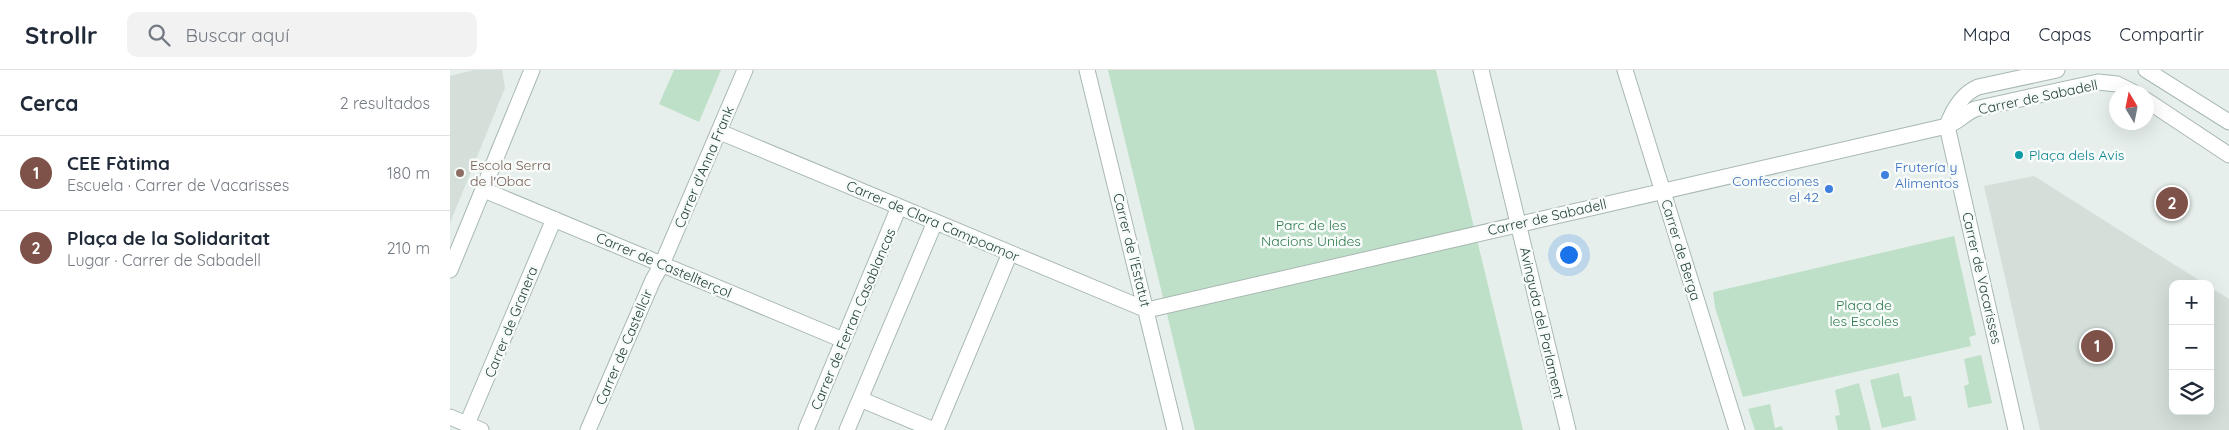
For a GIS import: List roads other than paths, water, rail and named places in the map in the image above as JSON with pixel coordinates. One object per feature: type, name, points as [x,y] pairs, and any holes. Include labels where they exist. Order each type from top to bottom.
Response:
[{"type":"street","points":[[450,270],[532,70]]},
{"type":"street","name":"Carrer d'Anna Frank","points":[[662,264],[745,70]]},
{"type":"street","name":"Carrer de l'Estatut","points":[[1088,70],[1175,430]]},
{"type":"street","name":"Avinguda del Parlament","points":[[1481,70],[1568,430]]},
{"type":"street","name":"Carrer de Berga","points":[[1625,70],[1737,430]]},
{"type":"street","name":"Carrer de Sabadell","points":[[1947,126],[1952,111],[1969,91],[1978,87],[2057,70]]},
{"type":"street","points":[[2146,70],[2229,122]]},
{"type":"street","name":"Carrer de Sabadell","points":[[1147,310],[1947,126],[1957,123],[1964,114],[1975,109],[2098,82],[2119,85]]},
{"type":"street","points":[[2154,105],[2229,154]]},
{"type":"street","name":"Carrer de Vacarisses","points":[[1947,126],[2016,430]]},
{"type":"street","name":"Carrer de Clara Campoamor","points":[[720,132],[1147,310]]},
{"type":"street","name":"Carrer de Castellterçol","points":[[484,190],[843,340]]},
{"type":"street","name":"Carrer de Ferran Casablancas","points":[[806,430],[899,207]]},
{"type":"street","name":"Carrer de Granera","points":[[474,427],[554,219]]},
{"type":"street","points":[[847,430],[935,222]]},
{"type":"street","points":[[860,399],[935,430],[1010,253]]},
{"type":"street","name":"Carrer de Castellcir","points":[[588,430],[653,280],[662,264]]},
{"type":"street","points":[[450,417],[474,427]]},
{"type":"place","name":"Plaça dels Avis","points":[[2019,155]]},
{"type":"place","name":"Escola Serra de l'Obac","points":[[460,173]]},
{"type":"place","name":"Frutería y Alimentos","points":[[1885,175]]},
{"type":"place","name":"Confecciones el 42","points":[[1829,189]]},
{"type":"place","name":"Plaça de la Solidaritat","points":[[2172,203]]},
{"type":"place","name":"CEE Fàtima","points":[[2097,346]]},
{"type":"park label","name":"Parc de les Nacions Unides","points":[[1311,234]]},
{"type":"park label","name":"Plaça de les Escoles","points":[[1864,314]]}]
